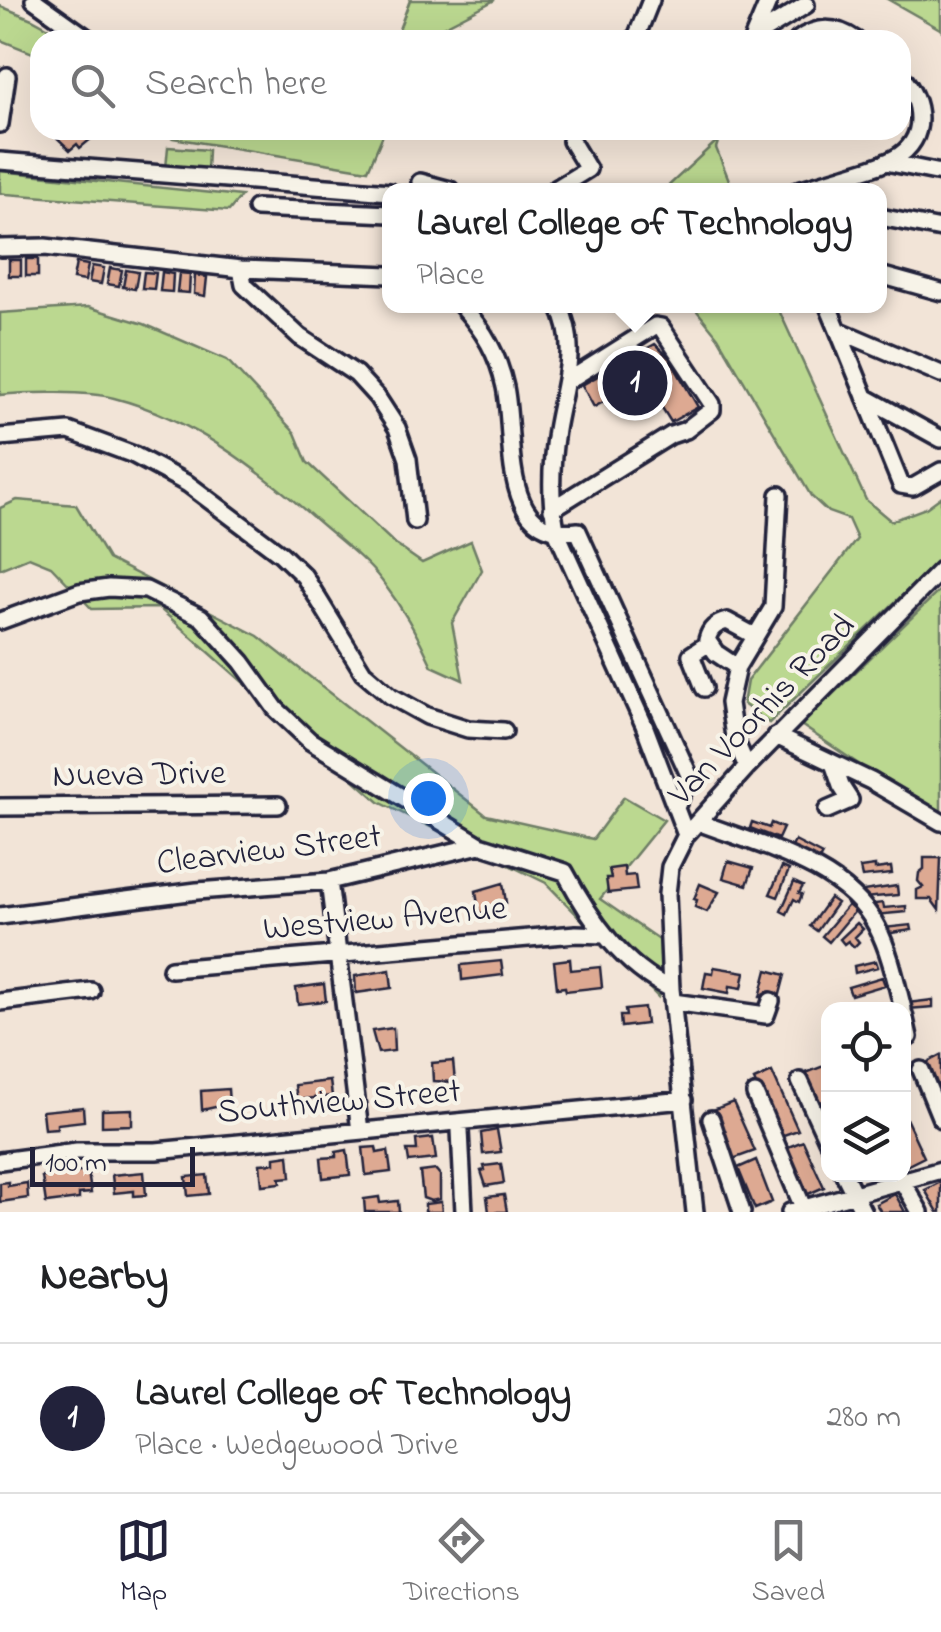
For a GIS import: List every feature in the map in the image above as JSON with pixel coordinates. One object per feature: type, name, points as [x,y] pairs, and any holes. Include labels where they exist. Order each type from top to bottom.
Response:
[{"type":"street","points":[[34,0],[76,30]]},
{"type":"street","points":[[639,30],[651,0]]},
{"type":"street","points":[[756,30],[769,0]]},
{"type":"street","points":[[764,30],[804,2],[829,28]]},
{"type":"street","points":[[816,30],[836,30]]},
{"type":"street","points":[[0,124],[6,76]]},
{"type":"street","points":[[847,183],[909,147],[919,126],[918,99],[911,90]]},
{"type":"street","points":[[565,183],[588,169],[571,141]]},
{"type":"street","points":[[0,161],[382,191]]},
{"type":"street","points":[[886,162],[941,173]]},
{"type":"street","points":[[256,208],[382,214]]},
{"type":"street","points":[[887,218],[941,229]]},
{"type":"street","points":[[0,248],[44,247],[241,268],[382,275]]},
{"type":"street","points":[[241,268],[244,285],[300,336],[356,374],[377,396],[397,428],[408,459],[415,521]]},
{"type":"street","points":[[887,278],[941,292]]},
{"type":"street","points":[[468,313],[492,344],[499,365],[520,503],[534,523],[557,533]]},
{"type":"street","points":[[562,313],[571,338],[556,432],[552,508],[557,533],[686,835]]},
{"type":"street","points":[[831,313],[901,484],[912,486],[941,472]]},
{"type":"street","points":[[552,508],[671,435],[686,430],[712,410],[712,404],[661,326],[655,326],[566,382]]},
{"type":"street","points":[[838,330],[941,374]]},
{"type":"street","points":[[865,397],[941,439]]},
{"type":"street","points":[[0,437],[69,431],[134,455],[188,484],[304,576],[363,672],[390,696],[441,721],[468,729],[504,731]]},
{"type":"street","points":[[747,767],[734,737],[729,703],[738,667],[773,607],[779,495]]},
{"type":"street","name":"Van Voorhis Road","points":[[695,1212],[672,996],[667,894],[670,866],[686,835],[747,767],[941,570]]},
{"type":"street","points":[[0,621],[80,592],[110,588],[146,590],[201,618],[242,662],[276,709],[310,741],[480,845],[565,872],[604,935],[672,996],[766,1015],[771,1002]]},
{"type":"street","points":[[738,667],[716,652],[709,643],[709,633],[727,620],[755,636]]},
{"type":"street","points":[[704,688],[691,654],[709,643]]},
{"type":"street","points":[[776,736],[871,781],[941,822]]},
{"type":"street","points":[[827,810],[850,800],[833,763]]},
{"type":"street","name":"Nueva Drive","points":[[0,807],[278,804]]},
{"type":"street","points":[[698,822],[798,862],[844,888],[876,926],[900,1002]]},
{"type":"street","name":"Clearview Street","points":[[0,916],[122,900],[329,881],[480,845]]},
{"type":"street","points":[[329,881],[360,1131]]},
{"type":"street","name":"Westview Avenue","points":[[171,969],[576,934],[604,935]]},
{"type":"street","points":[[0,1002],[91,991]]},
{"type":"street","points":[[921,1070],[941,1118]]},
{"type":"street","points":[[800,1081],[821,1127]]},
{"type":"street","points":[[755,1094],[799,1211],[888,1182]]},
{"type":"street","name":"Southview Street","points":[[0,1162],[77,1151],[156,1151],[684,1100]]},
{"type":"street","points":[[711,1120],[742,1212]]},
{"type":"street","points":[[460,1130],[464,1212]]},
{"type":"street","points":[[911,1176],[941,1170]]},
{"type":"street","points":[[848,1182],[863,1212]]},
{"type":"street","points":[[901,1182],[920,1212]]},
{"type":"green space","points":[[410,0],[495,0],[440,30],[399,30]]},
{"type":"green space","points":[[889,0],[941,0],[941,30],[940,29]]},
{"type":"green space","points":[[0,6],[52,30],[30,30],[30,52],[0,40]]},
{"type":"green space","points":[[185,140],[381,140],[368,170]]},
{"type":"green space","points":[[719,140],[716,148],[730,183],[672,183]]},
{"type":"green space","points":[[168,147],[208,150],[207,171],[166,168]]},
{"type":"green space","points":[[0,171],[241,196],[229,211],[6,194],[0,193]]},
{"type":"green space","points":[[88,307],[144,324],[227,360],[295,433],[307,462],[396,545],[422,563],[471,541],[482,570],[452,623],[463,680],[432,666],[396,601],[361,558],[274,484],[225,449],[172,419],[114,398],[57,393],[0,395],[0,313]]},
{"type":"green space","points":[[699,313],[780,313],[866,500],[891,521],[926,508],[941,497],[941,558],[769,723],[743,704],[747,681],[857,539],[848,519],[828,512],[811,496],[718,337]]},
{"type":"green space","points":[[17,500],[76,505],[108,559],[258,636],[486,815],[593,839],[624,797],[664,820],[600,899],[671,948],[658,997],[546,883],[379,802],[159,608],[92,609],[51,566],[29,557],[0,569],[0,508]]},
{"type":"green space","points":[[941,589],[941,820],[801,725]]},
{"type":"building","points":[[59,140],[90,140],[80,148],[77,144],[70,150]]},
{"type":"building","points":[[26,259],[38,259],[38,276],[26,276]]},
{"type":"building","points":[[9,260],[21,260],[21,276],[9,276]]},
{"type":"building","points":[[76,263],[88,265],[85,281],[73,279]]},
{"type":"building","points":[[92,266],[104,268],[101,284],[89,282]]},
{"type":"building","points":[[110,268],[122,270],[119,286],[107,284]]},
{"type":"building","points":[[126,270],[138,272],[135,289],[123,287]]},
{"type":"building","points":[[144,272],[156,273],[154,289],[142,288]]},
{"type":"building","points":[[162,272],[173,274],[172,292],[160,291]]},
{"type":"building","points":[[179,273],[190,274],[189,293],[177,292]]},
{"type":"building","points":[[195,275],[207,277],[205,296],[194,294]]},
{"type":"building","points":[[655,344],[670,359],[698,407],[671,422],[661,406],[657,409],[653,403],[627,418],[621,406],[615,409],[609,399],[594,407],[582,385]]},
{"type":"building","points":[[752,822],[783,828],[778,839],[750,828]]},
{"type":"building","points":[[795,841],[822,855],[817,864],[792,847]]},
{"type":"building","points":[[924,858],[941,858],[939,910],[931,899],[917,899],[917,890],[923,887],[918,881]]},
{"type":"building","points":[[728,861],[753,868],[747,885],[723,878]]},
{"type":"building","points":[[624,867],[625,876],[635,875],[637,890],[608,893],[609,869]]},
{"type":"building","points":[[782,867],[789,870],[778,897],[770,894]]},
{"type":"building","points":[[891,867],[892,874],[862,877],[860,868]]},
{"type":"building","points":[[794,882],[803,886],[799,893],[802,894],[799,902],[794,899],[787,914],[781,911]]},
{"type":"building","points":[[503,883],[506,903],[492,905],[493,912],[479,913],[476,891]]},
{"type":"building","points":[[700,884],[719,892],[707,912],[695,907]]},
{"type":"building","points":[[897,886],[898,895],[863,898],[863,891]]},
{"type":"building","points":[[830,898],[837,903],[817,931],[810,926]]},
{"type":"building","points":[[883,903],[884,908],[906,906],[906,912],[875,915],[874,904]]},
{"type":"building","points":[[848,905],[855,911],[829,942],[822,936]]},
{"type":"building","points":[[857,923],[863,929],[855,937],[859,942],[854,947],[848,941],[844,944],[840,939]]},
{"type":"building","points":[[911,925],[912,930],[884,934],[883,928]]},
{"type":"building","points":[[570,959],[571,970],[600,967],[602,987],[566,991],[565,987],[557,988],[554,961]]},
{"type":"building","points":[[501,961],[503,975],[462,980],[461,965]]},
{"type":"building","points":[[876,961],[878,967],[855,973],[854,966]]},
{"type":"building","points":[[714,967],[745,972],[742,988],[730,986],[729,993],[703,988],[706,972],[713,973]]},
{"type":"building","points":[[390,970],[392,988],[356,993],[355,976]]},
{"type":"building","points":[[767,970],[785,975],[778,1002],[760,997]]},
{"type":"building","points":[[882,977],[885,985],[851,995],[848,987]]},
{"type":"building","points":[[324,984],[326,1001],[298,1004],[296,988]]},
{"type":"building","points":[[933,1000],[933,1007],[911,1009],[911,1003]]},
{"type":"building","points":[[644,1008],[646,1024],[621,1027],[620,1016],[626,1016],[625,1010]]},
{"type":"building","points":[[393,1028],[394,1051],[378,1053],[372,1031]]},
{"type":"building","points":[[941,1055],[941,1100],[924,1064]]},
{"type":"building","points":[[453,1061],[455,1082],[433,1081],[432,1063]]},
{"type":"building","points":[[821,1067],[821,1105],[806,1073]]},
{"type":"building","points":[[772,1072],[798,1130],[778,1137],[754,1080]]},
{"type":"building","points":[[330,1081],[332,1096],[297,1100],[295,1085]]},
{"type":"building","points":[[228,1089],[229,1104],[202,1110],[201,1091]]},
{"type":"building","points":[[733,1102],[755,1151],[733,1159],[713,1110]]},
{"type":"building","points":[[83,1107],[84,1121],[44,1129],[42,1111]]},
{"type":"building","points":[[132,1109],[132,1125],[102,1126],[102,1110]]},
{"type":"building","points":[[911,1129],[924,1157],[911,1164]]},
{"type":"building","points":[[497,1130],[501,1152],[483,1154],[481,1133]]},
{"type":"building","points":[[433,1138],[436,1159],[409,1162],[407,1150],[417,1150],[416,1140]]},
{"type":"building","points":[[803,1141],[824,1187],[806,1195],[783,1149]]},
{"type":"building","points":[[376,1147],[377,1153],[388,1151],[391,1172],[366,1175],[363,1148]]},
{"type":"building","points":[[347,1150],[350,1175],[323,1178],[321,1158],[336,1157],[336,1152]]},
{"type":"building","points":[[289,1155],[291,1177],[280,1178],[281,1183],[262,1185],[260,1164],[275,1163],[275,1157]]},
{"type":"building","points":[[756,1160],[772,1202],[755,1209],[738,1168]]},
{"type":"building","points":[[501,1164],[504,1183],[486,1186],[481,1171],[484,1166]]},
{"type":"building","points":[[436,1170],[440,1175],[440,1199],[431,1201],[423,1198],[420,1172]]},
{"type":"building","points":[[88,1171],[91,1193],[79,1194],[79,1199],[46,1203],[42,1177]]},
{"type":"building","points":[[144,1172],[146,1195],[134,1196],[134,1191],[114,1193],[112,1175]]},
{"type":"building","points":[[207,1175],[209,1194],[188,1196],[186,1177]]},
{"type":"building","points":[[8,1182],[8,1186],[27,1183],[28,1198],[0,1202],[0,1183]]},
{"type":"building","points":[[941,1182],[941,1212],[938,1212],[925,1190]]},
{"type":"building","points":[[895,1194],[905,1212],[881,1212],[876,1204]]},
{"type":"building","points":[[504,1195],[507,1212],[489,1212],[487,1197]]},
{"type":"building","points":[[379,1197],[380,1203],[398,1201],[399,1212],[365,1212],[364,1199]]},
{"type":"building","points":[[441,1202],[442,1212],[425,1212],[425,1204]]},
{"type":"place","name":"Laurel College of Technology","points":[[635,383]]}]
